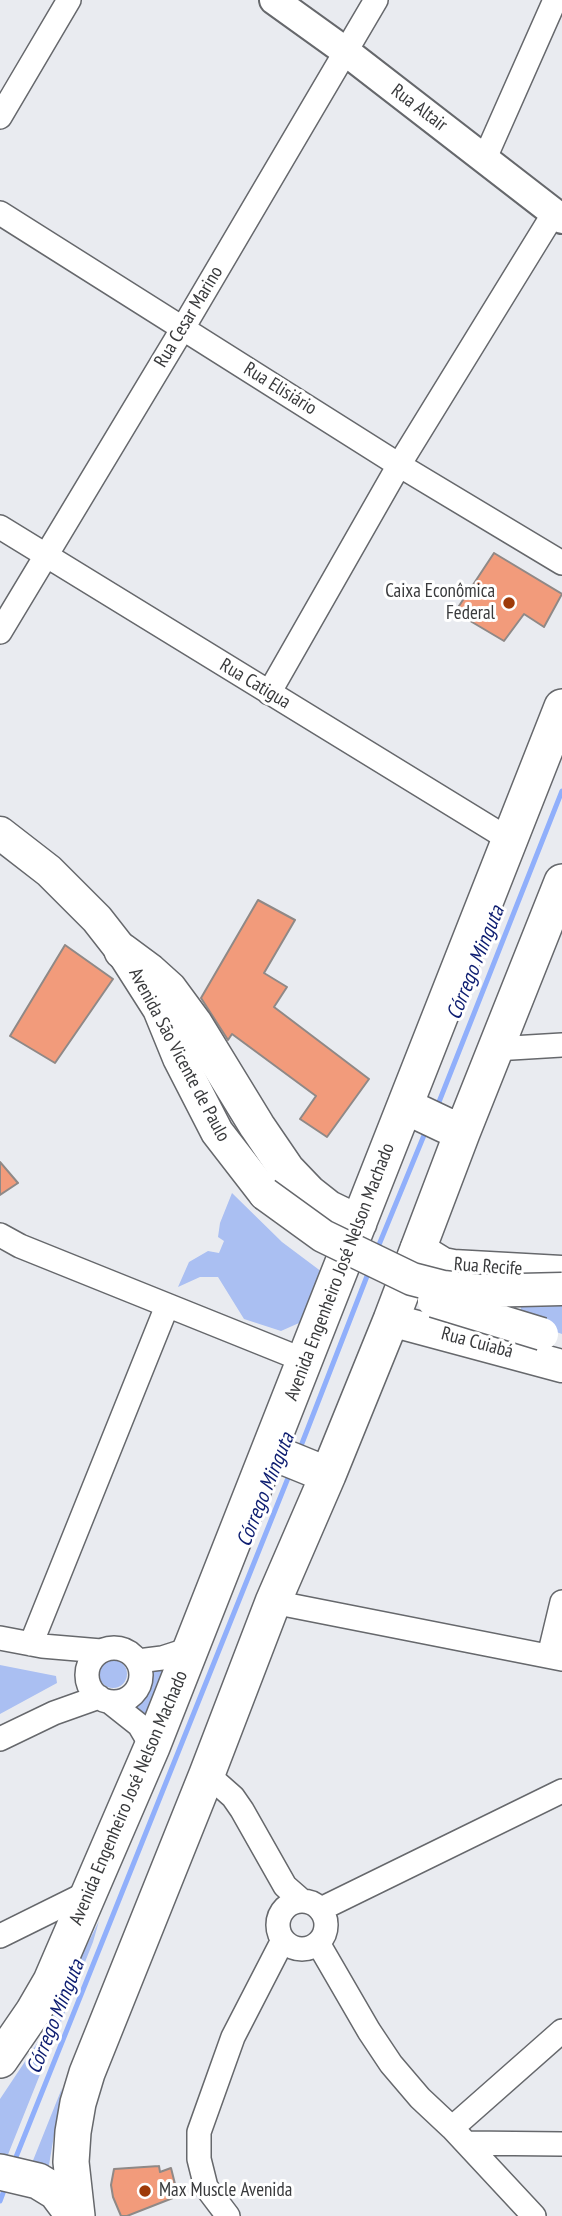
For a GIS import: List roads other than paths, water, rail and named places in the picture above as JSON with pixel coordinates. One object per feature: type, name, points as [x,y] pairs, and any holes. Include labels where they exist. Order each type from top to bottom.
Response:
[{"type":"main road","name":"Avenida Engenheiro José Nelson Machado","points":[[0,2060],[45,1991],[91,1891],[193,1648],[297,1462],[391,1320],[417,1248],[432,1119],[510,839],[562,707]]},
{"type":"main road","name":"Avenida São Vicente de Paulo","points":[[0,833],[49,871],[97,919],[122,951],[159,1009],[179,1058],[217,1132],[265,1194],[316,1248],[340,1264],[390,1287],[552,1337]]},
{"type":"main road","name":"Avenida Engenheiro José Nelson Machado","points":[[76,2216],[71,2162],[73,2132],[87,2073],[273,1602],[297,1462],[306,1360],[359,1223],[432,1119],[495,1049],[562,882]]},
{"type":"main road","points":[[122,951],[169,989],[287,1170],[328,1208],[359,1223]]},
{"type":"main road","name":"Avenida São Vicente de Paulo","points":[[265,1194],[323,1236],[412,1279],[479,1291],[562,1289]]},
{"type":"main road","name":"Rua Recife","points":[[417,1248],[443,1264],[453,1266],[562,1272]]},
{"type":"main road","name":"Rua Cuiabá","points":[[391,1320],[562,1366]]},
{"type":"main road","points":[[0,2172],[38,2181],[56,2192],[76,2216]]},
{"type":"street","points":[[0,117],[69,0]]},
{"type":"street","name":"Rua Altair","points":[[274,0],[345,51],[558,216]]},
{"type":"street","name":"Rua Cesar Marino","points":[[0,632],[376,0]]},
{"type":"street","points":[[485,158],[555,0]]},
{"type":"street","name":"Rua Elisiário","points":[[0,213],[399,465],[562,563]]},
{"type":"street","points":[[269,693],[399,465],[558,216]]},
{"type":"street","name":"Rua Catigua","points":[[0,527],[510,839]]},
{"type":"street","points":[[495,1049],[562,1045]]},
{"type":"street","points":[[0,1235],[20,1246],[306,1360]]},
{"type":"street","points":[[36,1645],[167,1306]]},
{"type":"street","points":[[273,1602],[555,1658],[562,1602]]},
{"type":"street","points":[[0,1638],[36,1645],[101,1651]]},
{"type":"street","points":[[36,1645],[139,1725],[152,1747]]},
{"type":"street","points":[[109,1648],[126,1650],[138,1661],[142,1671],[141,1681],[130,1698],[120,1702],[96,1689],[92,1659],[101,1651],[109,1648]]},
{"type":"street","points":[[138,1661],[162,1658],[193,1648]]},
{"type":"street","points":[[0,1739],[96,1689]]},
{"type":"street","points":[[207,1774],[221,1785],[242,1810],[298,1901],[325,1918],[324,1936],[309,1948],[300,1949],[283,1940],[278,1925],[298,1901],[562,1791]]},
{"type":"street","points":[[0,1936],[91,1891]]},
{"type":"street","points":[[25,1923],[43,1929],[66,1945]]},
{"type":"street","points":[[228,2216],[206,2187],[199,2159],[199,2132],[233,2036],[283,1940]]},
{"type":"street","points":[[317,1943],[391,2064],[420,2098],[534,2216]]},
{"type":"street","points":[[459,2136],[562,2031]]},
{"type":"street","points":[[459,2136],[562,2144]]},
{"type":"waterway","name":"Córrego Minguta","points":[[437,1107],[562,791]]},
{"type":"waterway","name":"Córrego Minguta","points":[[376,1252],[427,1128]]},
{"type":"waterway","name":"Córrego Minguta","points":[[299,1451],[369,1271]]},
{"type":"waterway","name":"Córrego Minguta","points":[[14,2162],[290,1473]]},
{"type":"waterway","name":"Córrego Minguta","points":[[0,2201],[6,2185]]},
{"type":"place","name":"Caixa Econômica Federal","points":[[509,603]]},
{"type":"place","name":"Max Muscle Avenida","points":[[145,2191]]}]
